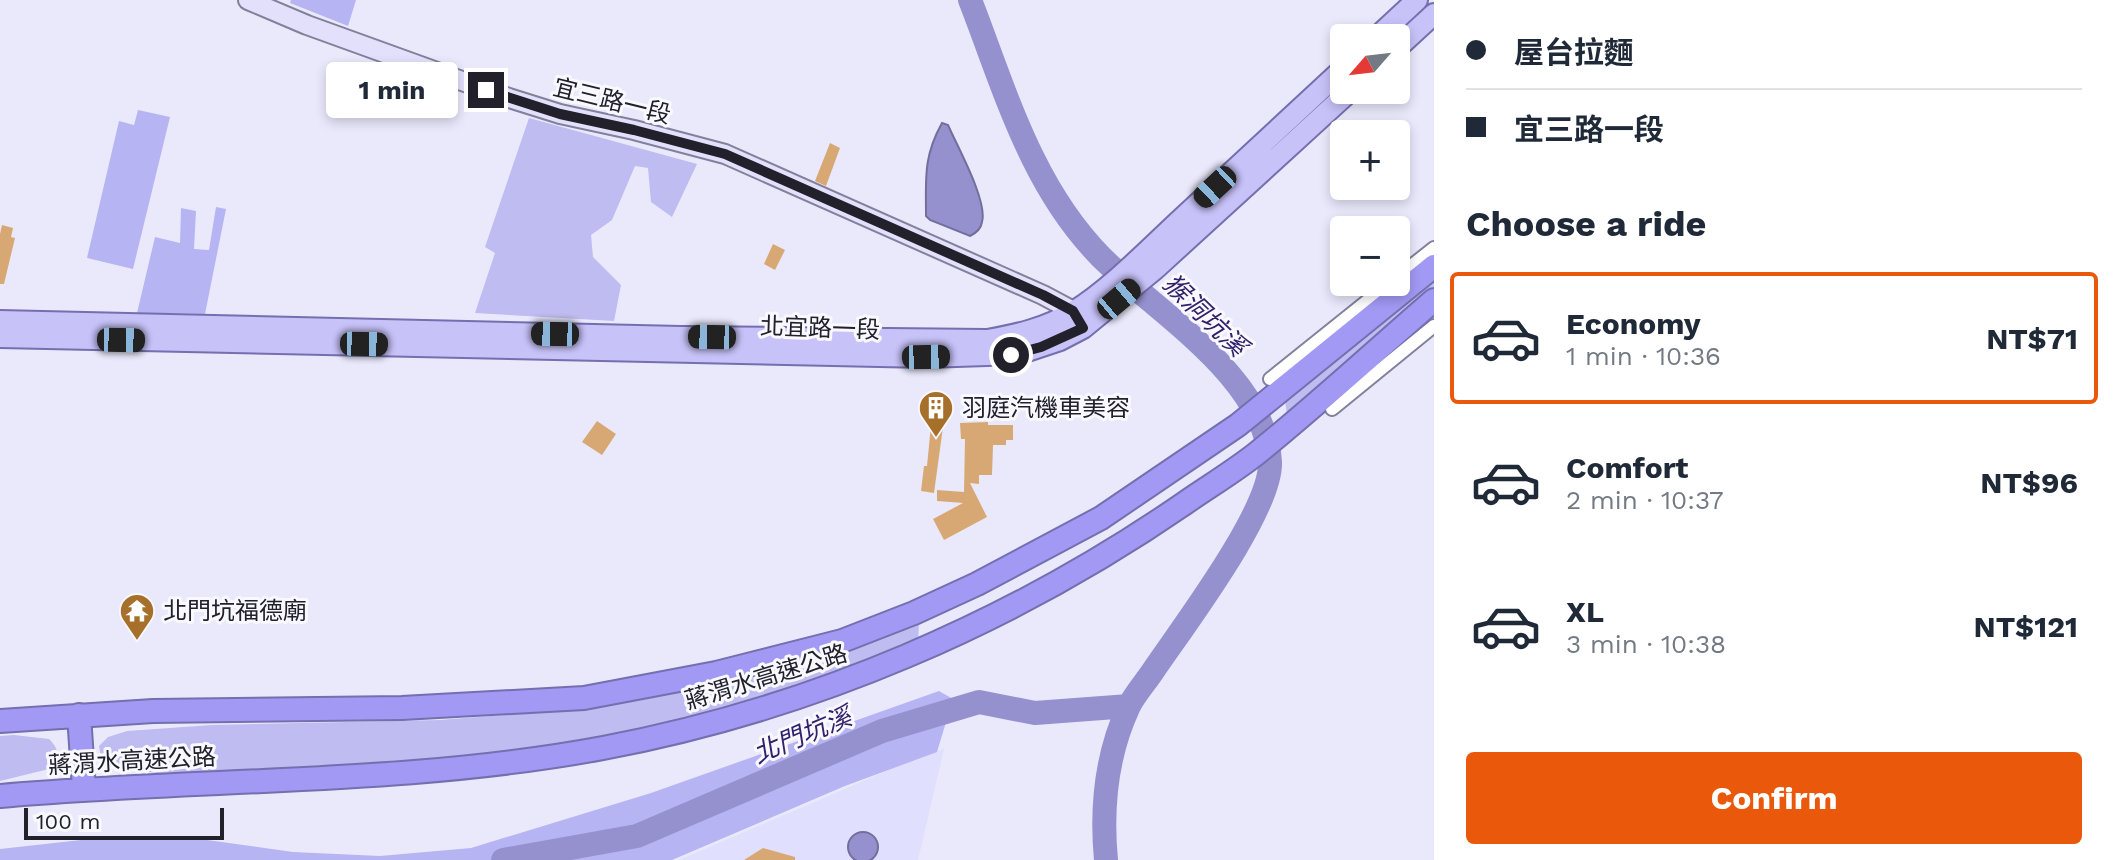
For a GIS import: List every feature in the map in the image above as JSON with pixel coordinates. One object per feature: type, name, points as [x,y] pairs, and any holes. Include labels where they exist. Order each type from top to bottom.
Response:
[{"type":"highway","name":"蔣渭水高速公路","points":[[0,721],[79,715],[402,708],[584,698],[716,673],[842,641],[977,584],[1101,518],[1238,425],[1434,266]]},
{"type":"highway","name":"蔣渭水高速公路","points":[[0,796],[84,789],[383,776],[602,748],[738,715],[866,674],[1000,612],[1124,545],[1254,455],[1434,300]]},
{"type":"highway","points":[[79,715],[84,789]]},
{"type":"main road","points":[[1391,24],[1417,0]]},
{"type":"main road","points":[[1410,36],[1434,14]]},
{"type":"main road","points":[[1149,262],[1330,82]]},
{"type":"main road","points":[[1087,313],[1335,104]]},
{"type":"main road","name":"北宜路一段","points":[[0,321],[681,337],[987,340],[1015,336],[1087,313]]},
{"type":"main road","name":"北宜路一段","points":[[0,337],[926,357],[1018,354],[1060,340],[1087,313]]},
{"type":"street","name":"宜三路一段","points":[[248,0],[307,25],[509,98],[560,114],[725,154],[1087,313]]},
{"type":"street","points":[[1410,267],[1434,248]]},
{"type":"street","points":[[1270,379],[1374,296]]},
{"type":"street","points":[[1332,409],[1434,326]]},
{"type":"shaded area","points":[[291,0],[356,0],[348,26],[290,3]]},
{"type":"shaded area","points":[[138,110],[170,117],[133,269],[87,258],[119,121],[134,125]]},
{"type":"shaded area","points":[[529,118],[697,164],[672,217],[651,202],[648,168],[635,166],[612,220],[591,235],[593,257],[621,285],[614,321],[475,313],[495,253],[485,247]]},
{"type":"shaded area","points":[[942,123],[948,125],[971,174],[983,213],[978,230],[970,236],[926,216],[929,158]]},
{"type":"shaded area","points":[[216,207],[226,209],[205,314],[137,313],[155,237],[180,243],[181,208],[196,211],[194,249],[209,250]]},
{"type":"shaded area","points":[[1434,258],[1434,315],[1290,434],[1282,381],[1387,296],[1410,296],[1410,277]]},
{"type":"shaded area","points":[[919,622],[918,642],[789,690],[676,722],[580,743],[473,757],[166,774],[115,768],[101,757],[99,746],[108,737],[127,731],[212,725],[440,720],[568,710],[638,700],[759,673]]},
{"type":"shaded area","points":[[939,691],[953,699],[937,752],[845,786],[672,860],[0,860],[0,849],[117,836],[200,839],[293,852],[380,856],[471,848],[651,793]]},
{"type":"shaded area","points":[[0,736],[49,739],[57,753],[53,768],[0,781]]},
{"type":"shaded area","points":[[944,749],[918,860],[679,860],[919,757]]},
{"type":"shaded area","points":[[857,833],[869,833],[877,841],[877,853],[869,861],[857,861],[849,853],[849,841]]},
{"type":"building","points":[[830,143],[840,148],[826,186],[815,181]]},
{"type":"building","points":[[2,225],[13,228],[11,237],[15,238],[4,284],[0,284],[0,234]]},
{"type":"building","points":[[773,244],[785,250],[775,270],[764,264]]},
{"type":"building","points":[[597,421],[616,434],[602,455],[582,442]]},
{"type":"building","points":[[988,422],[988,425],[1013,425],[1013,440],[1006,440],[1006,445],[993,445],[992,475],[979,475],[979,484],[970,483],[987,517],[944,540],[933,519],[963,503],[937,501],[937,490],[964,492],[965,439],[961,439],[960,423]]},
{"type":"building","points":[[931,425],[943,427],[934,493],[921,491]]},
{"type":"building","points":[[763,848],[795,857],[795,860],[744,860]]},
{"type":"waterway","name":"猴洞坑溪","points":[[970,0],[1022,136],[1056,200],[1101,257],[1205,348],[1229,374],[1250,402],[1264,431],[1270,462],[1267,483],[1242,538],[1134,697],[1121,725],[1107,782],[1104,820],[1106,860]]},
{"type":"waterway","name":"北門坑溪","points":[[503,860],[637,836],[882,731],[979,702],[1035,713],[1129,706]]},
{"type":"place","name":"羽庭汽機車美容","points":[[936,439]]},
{"type":"place","name":"北門坑福德廟","points":[[137,642]]},
{"type":"route","points":[[486,90],[560,114],[725,154],[1043,295],[1073,311],[1083,328],[1060,340],[1011,355]]}]
